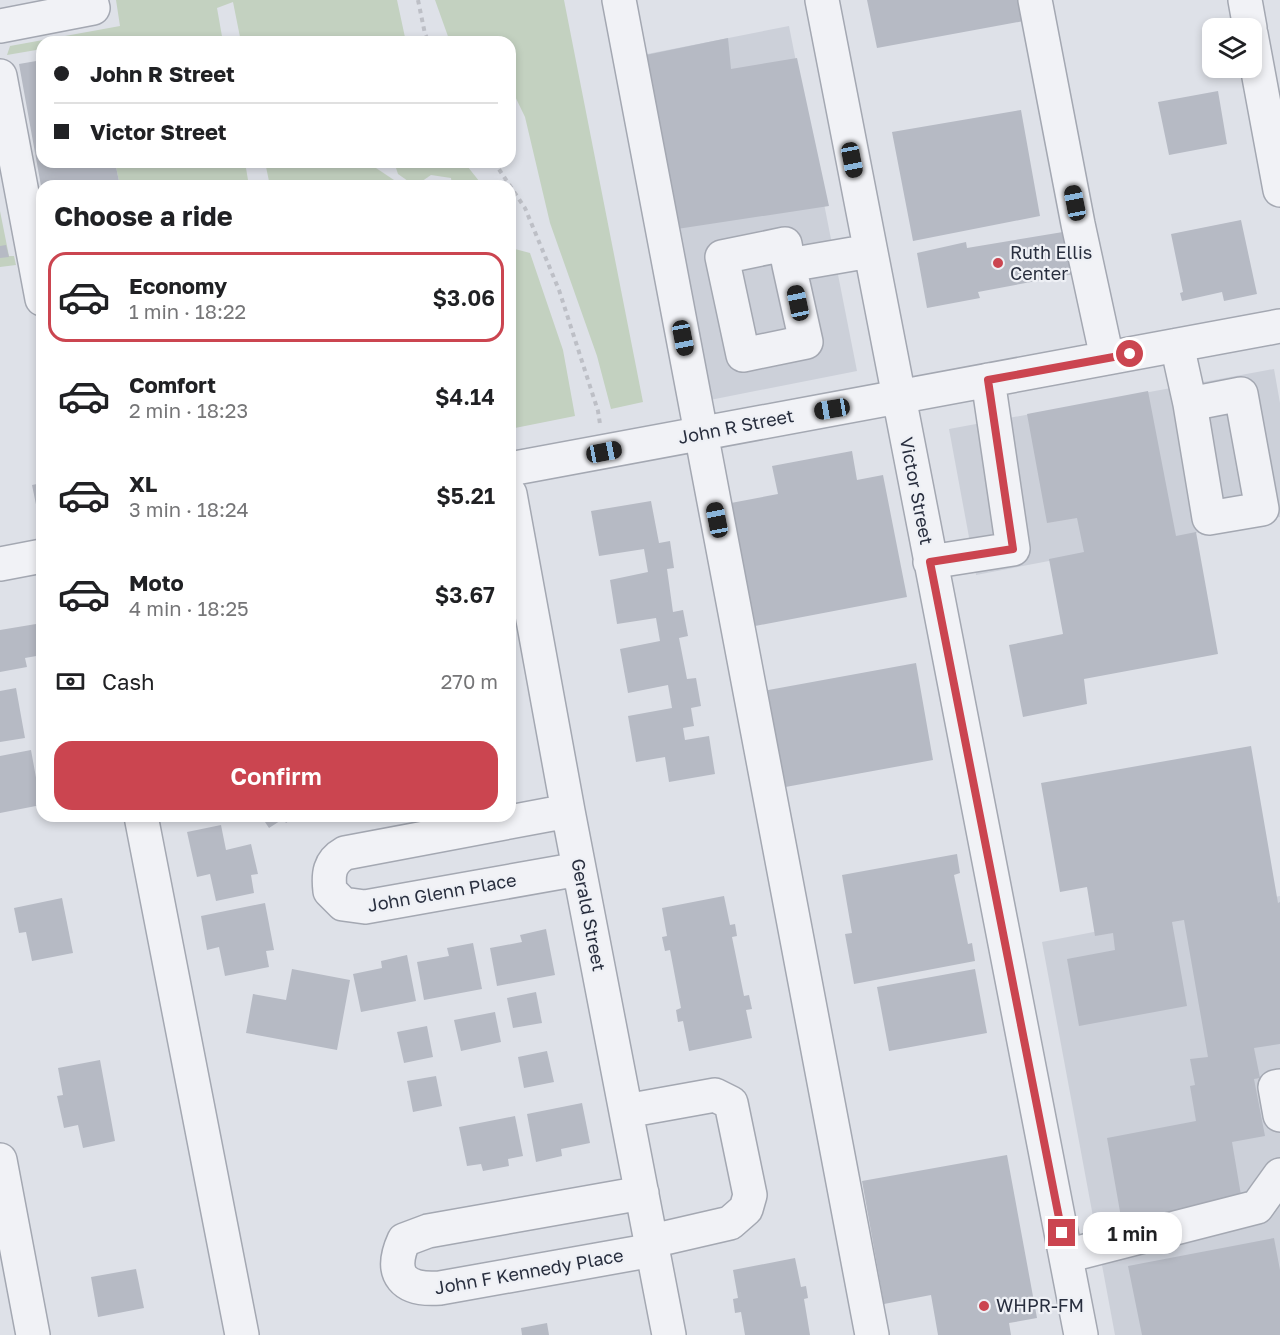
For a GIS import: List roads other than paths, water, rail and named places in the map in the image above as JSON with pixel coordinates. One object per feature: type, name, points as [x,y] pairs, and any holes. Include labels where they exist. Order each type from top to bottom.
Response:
[{"type":"street","points":[[0,26],[38,9],[93,8],[91,0]]},
{"type":"street","points":[[619,0],[872,1335]]},
{"type":"street","name":"Victor Street","points":[[822,0],[1081,1335]]},
{"type":"street","points":[[1035,0],[1078,224],[1107,358]]},
{"type":"street","points":[[1245,0],[1248,18]]},
{"type":"street","points":[[0,76],[36,267]]},
{"type":"street","points":[[1261,78],[1276,148],[1280,190]]},
{"type":"street","points":[[789,265],[870,251]]},
{"type":"street","name":"John R Street","points":[[516,468],[1280,326]]},
{"type":"street","points":[[1177,345],[1190,404]]},
{"type":"street","points":[[930,562],[1013,549],[988,380]]},
{"type":"street","points":[[0,564],[36,557]]},
{"type":"street","name":"Gerald Street","points":[[516,559],[519,591],[568,811],[669,1335]]},
{"type":"street","name":"John Glenn Place","points":[[516,821],[568,811]]},
{"type":"street","points":[[142,822],[242,1335]]},
{"type":"street","name":"John Glenn Place","points":[[510,822],[345,853],[333,862],[330,871],[330,891],[343,904],[365,908],[579,869]]},
{"type":"street","points":[[1280,1086],[1275,1087],[1280,1115]]},
{"type":"street","points":[[626,1111],[715,1095],[731,1103],[750,1195],[746,1209],[730,1222],[653,1245]]},
{"type":"street","points":[[0,1160],[33,1335]]},
{"type":"street","points":[[1066,1256],[1257,1207],[1280,1175]]},
{"type":"street","name":"John F Kennedy Place","points":[[642,1193],[428,1231],[404,1240],[398,1254],[398,1266],[402,1277],[410,1285],[423,1290],[653,1245]]},
{"type":"place","name":"Ruth Ellis Center","points":[[998,263]]},
{"type":"place","name":"WHPR-FM","points":[[984,1306]]}]
